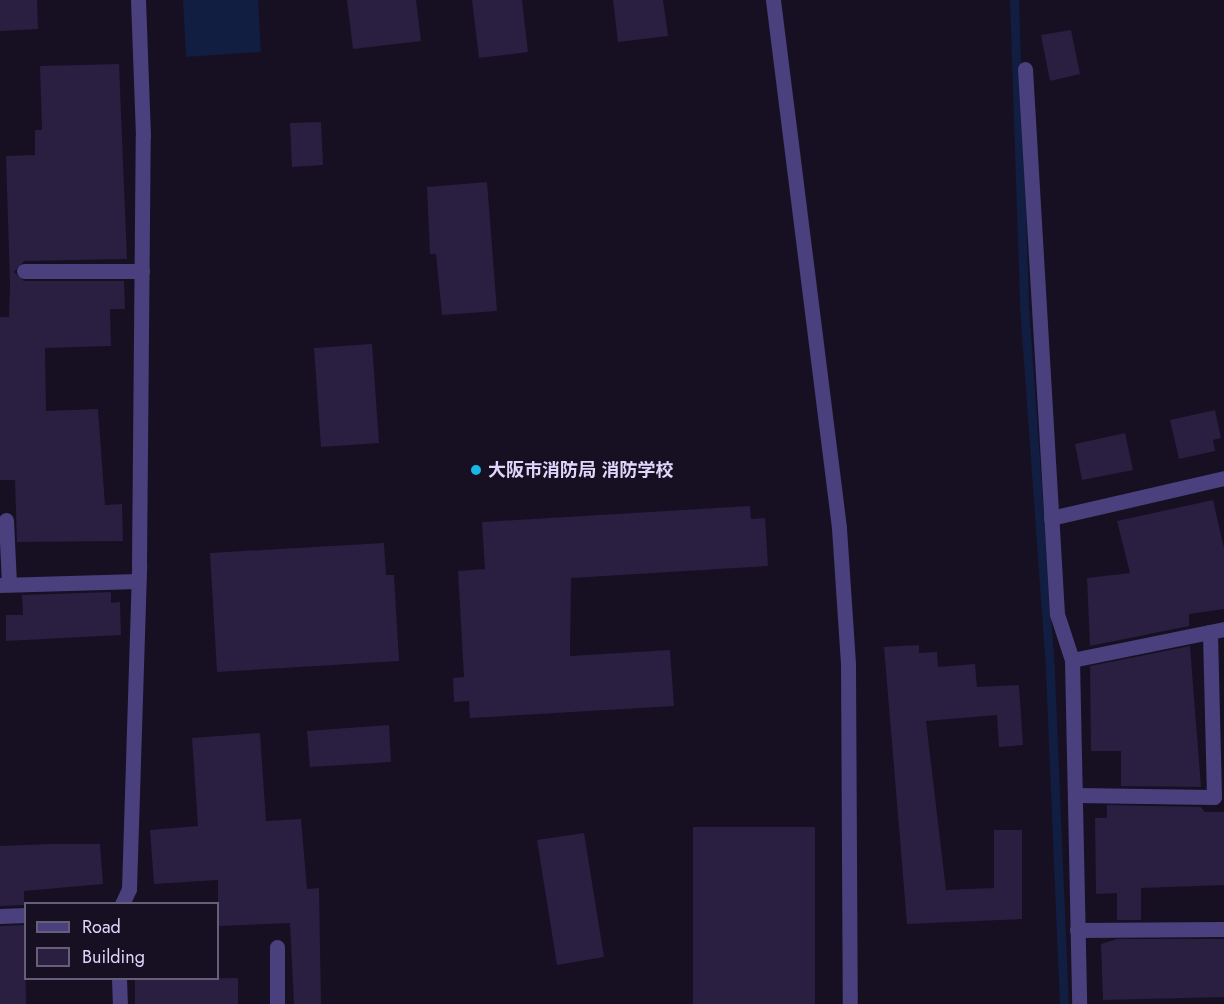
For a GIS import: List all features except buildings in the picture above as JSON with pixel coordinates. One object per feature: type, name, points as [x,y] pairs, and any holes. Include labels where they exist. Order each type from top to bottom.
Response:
[{"type":"street","points":[[122,902],[129,889],[138,581],[142,271],[138,0]]},
{"type":"street","points":[[773,0],[840,540],[848,666],[850,1004]]},
{"type":"street","points":[[1025,69],[1057,614],[1072,660],[1079,1004]]},
{"type":"street","points":[[24,271],[142,271]]},
{"type":"street","points":[[1051,518],[1224,478]]},
{"type":"street","points":[[6,519],[4,585],[138,581]]},
{"type":"street","points":[[1072,660],[1217,631],[1214,797],[1075,795]]},
{"type":"street","points":[[0,916],[24,915]]},
{"type":"street","points":[[1077,930],[1224,929]]},
{"type":"street","points":[[277,947],[277,1004]]},
{"type":"street","points":[[119,980],[120,1004]]},
{"type":"water","points":[[183,0],[258,0],[261,52],[186,57]]},
{"type":"waterway","points":[[1014,0],[1024,306],[1050,673],[1064,1004]]},
{"type":"place","name":"大阪市消防局 消防学校","points":[[476,470]]}]
